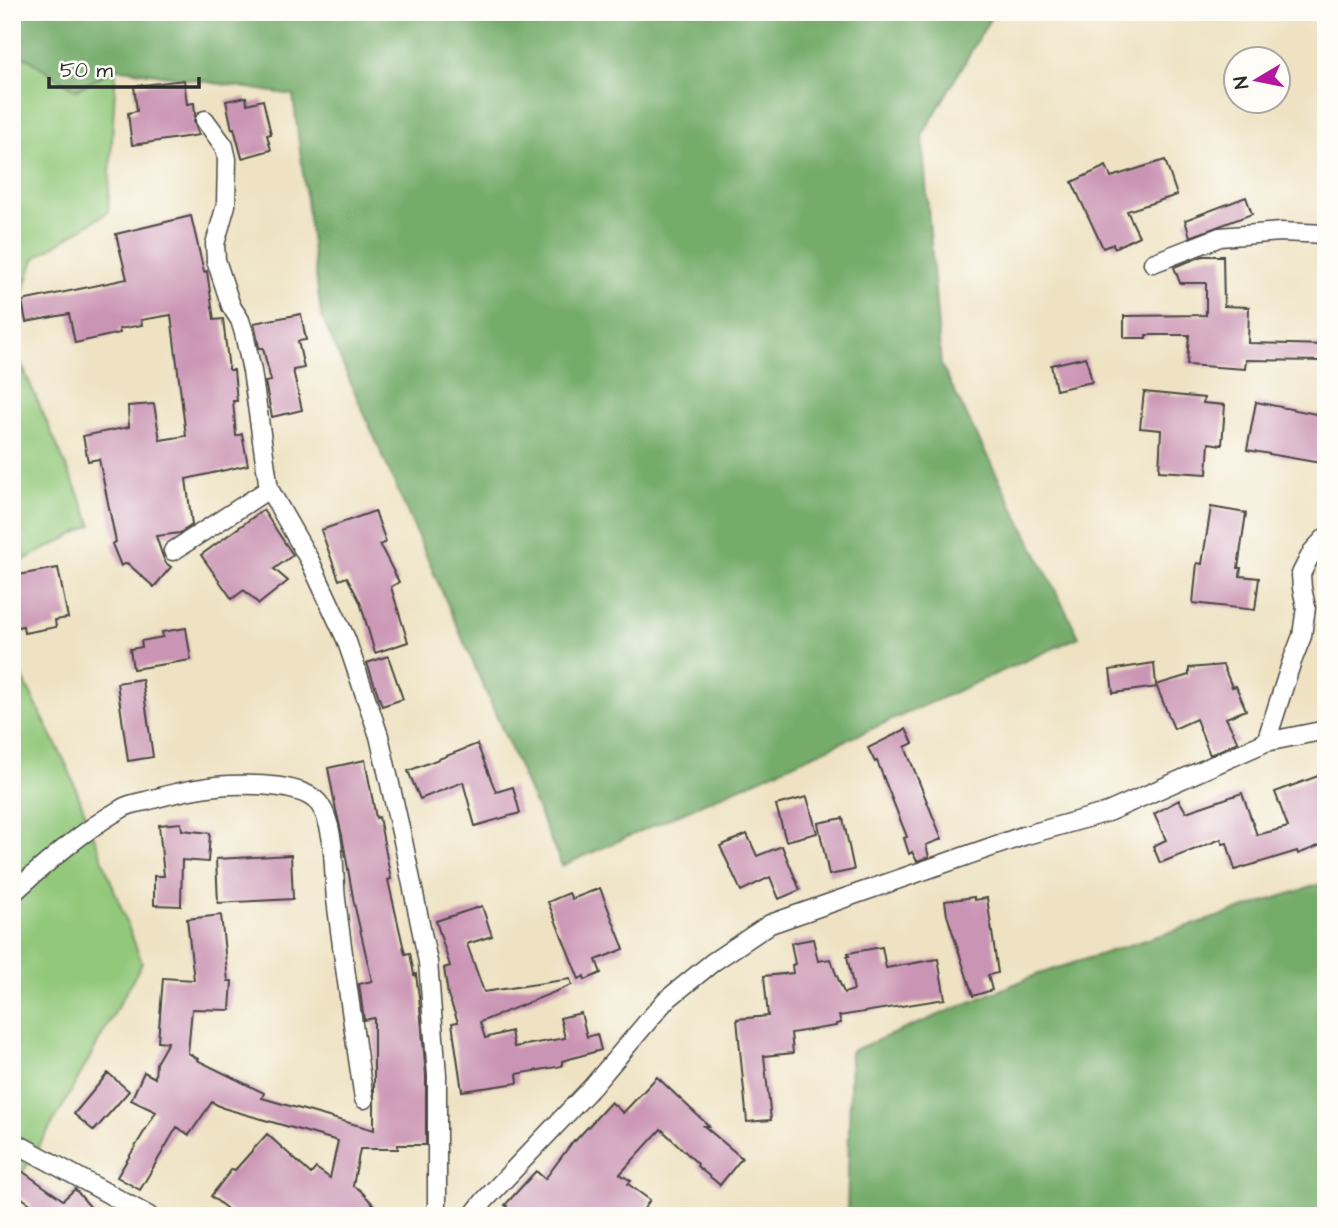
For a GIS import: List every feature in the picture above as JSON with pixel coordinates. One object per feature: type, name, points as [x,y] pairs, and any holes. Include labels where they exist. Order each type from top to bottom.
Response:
[{"type":"street","points":[[205,120],[224,146],[227,159],[226,205],[215,244],[216,260],[231,306],[244,333],[269,489],[310,561],[346,639],[379,736],[428,962],[437,1075],[437,1216]]},
{"type":"street","points":[[1153,263],[1220,237],[1281,232],[1326,234]]},
{"type":"street","points":[[173,551],[269,489]]},
{"type":"street","points":[[1266,742],[1302,636],[1306,607],[1301,574],[1312,552],[1326,537]]},
{"type":"street","points":[[472,1216],[592,1087],[665,1001],[713,962],[770,924],[1023,836],[1108,812],[1266,742],[1326,730]]},
{"type":"street","points":[[12,894],[51,858],[124,807],[163,796],[228,785],[267,786],[310,794],[322,807],[330,836],[341,941],[364,1099]]},
{"type":"street","points":[[12,1141],[149,1216]]},
{"type":"green space","points":[[12,12],[994,12],[922,136],[941,365],[1079,637],[562,866],[321,315],[293,95],[116,68],[76,90],[12,48]]},
{"type":"green space","points":[[12,48],[76,90],[116,68],[108,212],[34,259],[12,328]]},
{"type":"green space","points":[[12,343],[92,525],[12,566]]},
{"type":"green space","points":[[12,657],[68,768],[142,963],[63,1106],[12,1190]]},
{"type":"green space","points":[[1326,882],[1326,1216],[847,1216],[851,1051],[1039,974]]},
{"type":"building","points":[[184,80],[187,104],[194,103],[194,122],[199,135],[132,145],[128,113],[137,111],[134,86]]},
{"type":"building","points":[[246,97],[247,104],[263,100],[271,134],[267,135],[271,150],[242,158],[226,101]]},
{"type":"building","points":[[1165,160],[1177,195],[1127,211],[1139,236],[1115,248],[1113,244],[1103,248],[1072,182],[1106,166],[1111,177]]},
{"type":"building","points":[[1246,197],[1252,214],[1190,237],[1185,220]]},
{"type":"building","points":[[191,216],[204,272],[207,271],[214,320],[223,319],[229,370],[234,370],[236,436],[242,434],[248,465],[186,479],[192,525],[180,533],[156,536],[163,557],[171,567],[154,587],[127,563],[121,566],[112,544],[116,542],[99,459],[88,461],[83,436],[129,427],[128,406],[154,404],[160,440],[186,436],[171,315],[141,320],[142,325],[119,329],[120,333],[75,343],[69,314],[26,322],[22,301],[127,279],[116,234]]},
{"type":"building","points":[[1203,256],[1223,256],[1224,306],[1249,307],[1248,343],[1326,345],[1326,361],[1246,360],[1245,369],[1187,365],[1189,335],[1124,338],[1124,316],[1206,315],[1206,283],[1180,283],[1174,267]]},
{"type":"building","points":[[301,314],[306,340],[298,341],[304,368],[293,370],[302,410],[272,417],[265,382],[271,381],[263,348],[259,348],[254,323]]},
{"type":"building","points":[[1086,357],[1092,382],[1056,390],[1051,365]]},
{"type":"building","points":[[1144,392],[1204,398],[1203,403],[1225,405],[1222,445],[1209,443],[1207,474],[1159,471],[1161,430],[1140,428]]},
{"type":"building","points":[[1256,402],[1326,416],[1326,464],[1247,450]]},
{"type":"building","points":[[1211,507],[1246,513],[1238,568],[1241,568],[1240,576],[1259,578],[1255,610],[1193,603],[1197,563],[1202,564]]},
{"type":"building","points":[[263,510],[293,555],[274,569],[288,581],[259,604],[244,590],[232,599],[201,555]]},
{"type":"building","points":[[375,511],[386,542],[380,545],[399,582],[391,587],[408,642],[375,653],[360,602],[347,577],[339,580],[321,530]]},
{"type":"building","points":[[58,568],[68,618],[55,620],[56,627],[24,633],[23,626],[12,628],[12,576]]},
{"type":"building","points":[[186,628],[191,660],[133,669],[130,649],[142,647],[141,641],[163,637],[162,632]]},
{"type":"building","points":[[388,656],[403,699],[382,706],[367,663]]},
{"type":"building","points":[[1154,663],[1156,685],[1189,675],[1189,668],[1223,665],[1246,710],[1226,718],[1238,742],[1210,755],[1196,719],[1174,729],[1157,687],[1113,693],[1110,670]]},
{"type":"building","points":[[142,679],[153,757],[128,761],[117,683]]},
{"type":"building","points":[[906,729],[913,743],[905,747],[942,839],[926,845],[929,857],[917,861],[912,852],[909,854],[904,838],[907,837],[877,761],[875,762],[868,748]]},
{"type":"building","points":[[477,744],[496,792],[513,787],[520,813],[475,826],[463,782],[420,799],[408,771]]},
{"type":"building","points":[[365,760],[376,818],[379,817],[391,879],[388,880],[405,954],[410,953],[414,975],[416,974],[426,1075],[426,1145],[398,1145],[398,1149],[360,1149],[353,1186],[384,1216],[236,1216],[211,1196],[232,1169],[235,1170],[267,1134],[311,1174],[316,1168],[330,1178],[338,1141],[223,1108],[212,1102],[189,1135],[177,1127],[140,1190],[117,1177],[156,1112],[131,1100],[144,1072],[155,1078],[156,1063],[168,1042],[158,1041],[163,978],[194,980],[187,919],[221,915],[228,981],[232,981],[230,1010],[192,1009],[188,1053],[264,1093],[262,1098],[374,1130],[374,1018],[364,1020],[359,984],[372,981],[328,768]]},
{"type":"building","points":[[1326,773],[1326,843],[1298,854],[1297,851],[1235,870],[1227,843],[1223,844],[1221,839],[1160,863],[1153,846],[1166,840],[1154,814],[1179,800],[1186,812],[1242,793],[1257,835],[1288,827],[1275,792]]},
{"type":"building","points":[[807,797],[817,833],[786,841],[776,805]]},
{"type":"building","points":[[843,818],[854,870],[829,875],[818,823]]},
{"type":"building","points":[[181,823],[182,830],[210,833],[208,862],[182,860],[181,906],[154,905],[154,876],[164,876],[159,825]]},
{"type":"building","points":[[747,834],[757,856],[782,846],[800,890],[779,899],[770,877],[741,891],[720,846]]},
{"type":"building","points":[[291,855],[293,899],[218,903],[216,859]]},
{"type":"building","points":[[600,888],[624,949],[596,960],[601,973],[585,980],[584,976],[579,979],[548,902],[569,893],[572,899]]},
{"type":"building","points":[[974,897],[974,900],[987,898],[998,973],[988,975],[992,990],[973,996],[945,901]]},
{"type":"building","points":[[482,906],[492,936],[467,944],[484,992],[570,979],[572,985],[480,1022],[485,1038],[511,1031],[514,1047],[565,1038],[560,1018],[581,1013],[587,1037],[597,1034],[601,1050],[562,1061],[562,1066],[517,1074],[518,1083],[462,1091],[452,1023],[458,1022],[448,995],[444,968],[450,966],[436,921]]},
{"type":"building","points":[[813,939],[818,961],[830,959],[844,993],[854,990],[848,953],[882,947],[886,968],[938,959],[945,999],[839,1016],[841,1023],[836,1026],[791,1033],[793,1053],[764,1056],[771,1120],[747,1122],[737,1019],[768,1016],[764,976],[793,973],[792,965],[795,964],[791,943]]},
{"type":"building","points":[[108,1073],[129,1091],[94,1131],[74,1114]]},
{"type":"building","points":[[657,1077],[709,1126],[704,1126],[742,1158],[720,1185],[661,1129],[620,1174],[631,1181],[628,1184],[650,1200],[639,1216],[499,1216],[507,1206],[505,1205],[536,1171],[545,1179],[574,1140],[611,1102],[623,1113]]},
{"type":"building","points":[[12,1164],[63,1200],[75,1189],[98,1216],[26,1216],[32,1205],[12,1191]]}]
